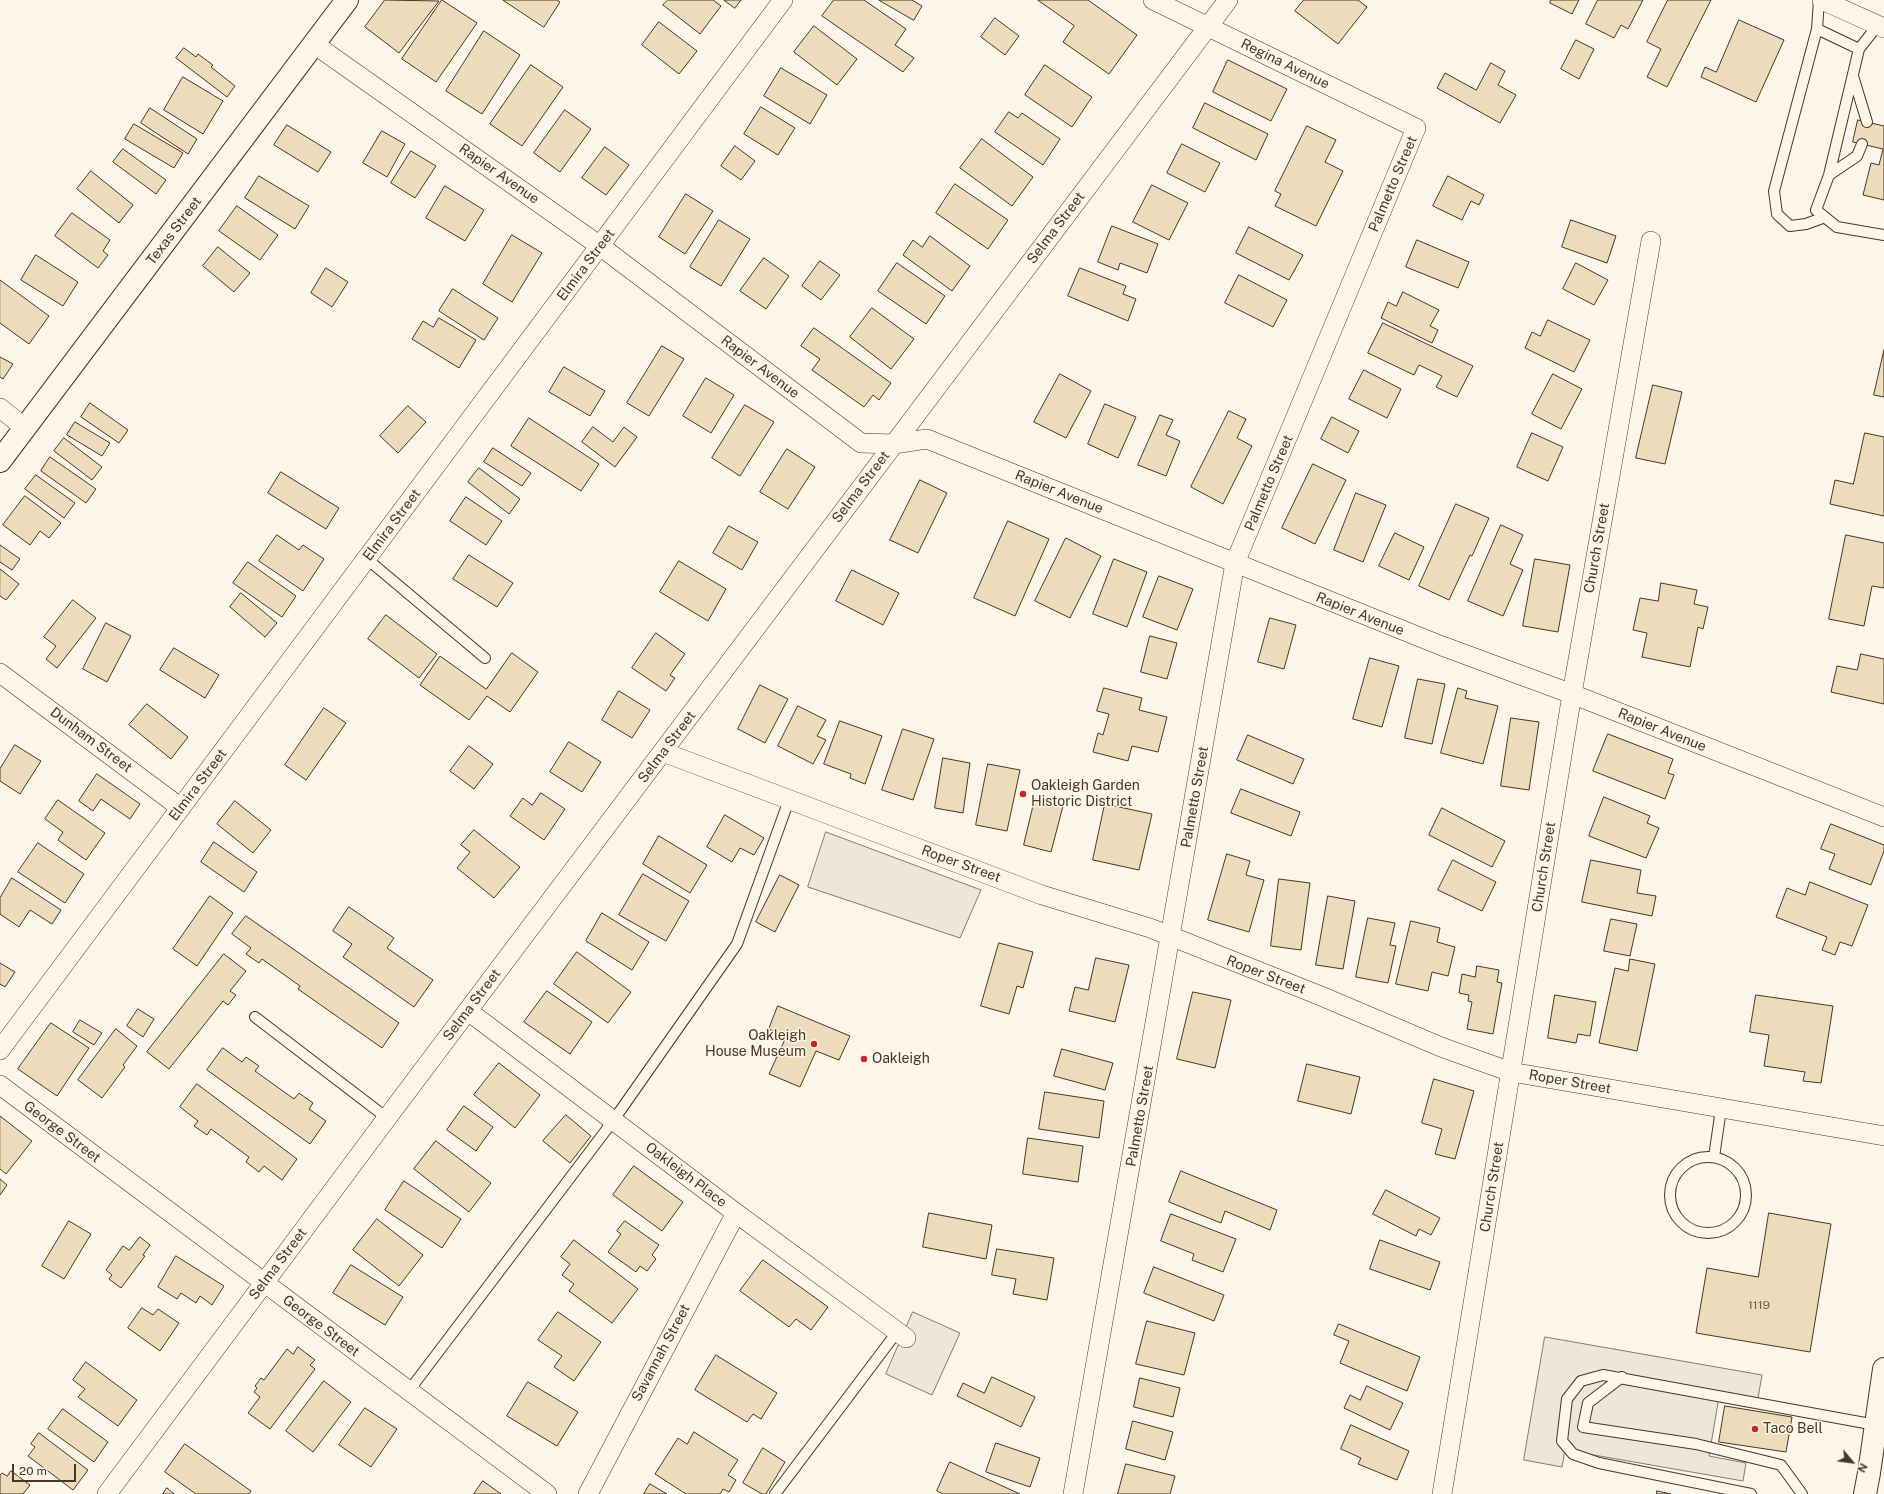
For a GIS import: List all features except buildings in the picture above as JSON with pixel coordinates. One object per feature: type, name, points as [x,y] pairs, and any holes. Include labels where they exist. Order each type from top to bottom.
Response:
[{"type":"street","name":"Texas Street","points":[[0,461],[347,0]]},
{"type":"street","name":"Elmira Street","points":[[0,1050],[783,0]]},
{"type":"street","name":"Regina Avenue","points":[[1153,0],[1416,128]]},
{"type":"street","name":"Selma Street","points":[[107,1494],[387,1118],[1228,0]]},
{"type":"street","points":[[1822,0],[1881,27]]},
{"type":"street","name":"Rapier Avenue","points":[[314,44],[600,246],[861,443],[894,444],[927,438],[1442,646],[1572,694],[1884,817]]},
{"type":"street","name":"Palmetto Street","points":[[1073,1494],[1235,563],[1416,128]]},
{"type":"street","name":"Church Street","points":[[1442,1494],[1572,694],[1652,241]]},
{"type":"street","points":[[0,408],[25,428]]},
{"type":"street","name":"Dunham Street","points":[[0,673],[181,808]]},
{"type":"street","name":"Roper Street","points":[[663,752],[1042,894],[1150,928],[1320,996],[1441,1047],[1511,1072],[1884,1136]]},
{"type":"street","name":"Oakleigh Place","points":[[468,1011],[901,1335]]},
{"type":"street","name":"George Street","points":[[0,1085],[264,1282],[408,1392],[547,1494]]},
{"type":"street","name":"Savannah Street","points":[[588,1494],[736,1213]]},
{"type":"street","points":[[1865,1494],[1884,1369]]},
{"type":"lane","points":[[1819,0],[1817,29],[1774,191],[1777,214],[1790,226],[1806,224],[1825,217]]},
{"type":"lane","points":[[1881,27],[1859,50],[1828,175],[1816,210],[1837,226],[1884,235]]},
{"type":"lane","points":[[1817,29],[1859,50]]},
{"type":"lane","points":[[1853,76],[1867,122]]},
{"type":"lane","points":[[1828,175],[1857,156],[1862,144]]},
{"type":"lane","points":[[367,559],[485,658]]},
{"type":"lane","points":[[408,1392],[614,1121],[737,944],[789,800]]},
{"type":"lane","points":[[255,1017],[387,1118]]},
{"type":"lane","points":[[1714,1157],[1721,1109]]},
{"type":"lane","points":[[1702,1157],[1714,1157],[1726,1161],[1736,1169],[1744,1180],[1746,1192],[1745,1205],[1739,1217],[1730,1226],[1718,1232],[1706,1233],[1693,1230],[1683,1224],[1675,1214],[1670,1203],[1670,1190],[1673,1178],[1685,1164],[1702,1157]]},
{"type":"lane","points":[[776,1494],[901,1335]]},
{"type":"lane","points":[[1751,1494],[1599,1463],[1573,1454],[1562,1441],[1567,1399],[1581,1381],[1603,1375],[1622,1377],[1876,1425]]},
{"type":"lane","points":[[1622,1377],[1588,1403],[1583,1426],[1696,1444],[1781,1465],[1802,1494]]},
{"type":"shaded area","points":[[826,832],[981,890],[960,938],[808,887]]},
{"type":"shaded area","points":[[913,1312],[960,1333],[932,1395],[886,1374]]},
{"type":"shaded area","points":[[1545,1337],[1762,1375],[1757,1404],[1719,1397],[1709,1456],[1746,1463],[1743,1481],[1565,1450],[1562,1467],[1524,1460]]},
{"type":"place","name":"Oakleigh Garden Historic District","points":[[1023,794]]},
{"type":"place","name":"Oakleigh House Museum","points":[[814,1044]]},
{"type":"place","name":"Oakleigh","points":[[864,1059]]},
{"type":"place","name":"Taco Bell","points":[[1755,1429]]}]
